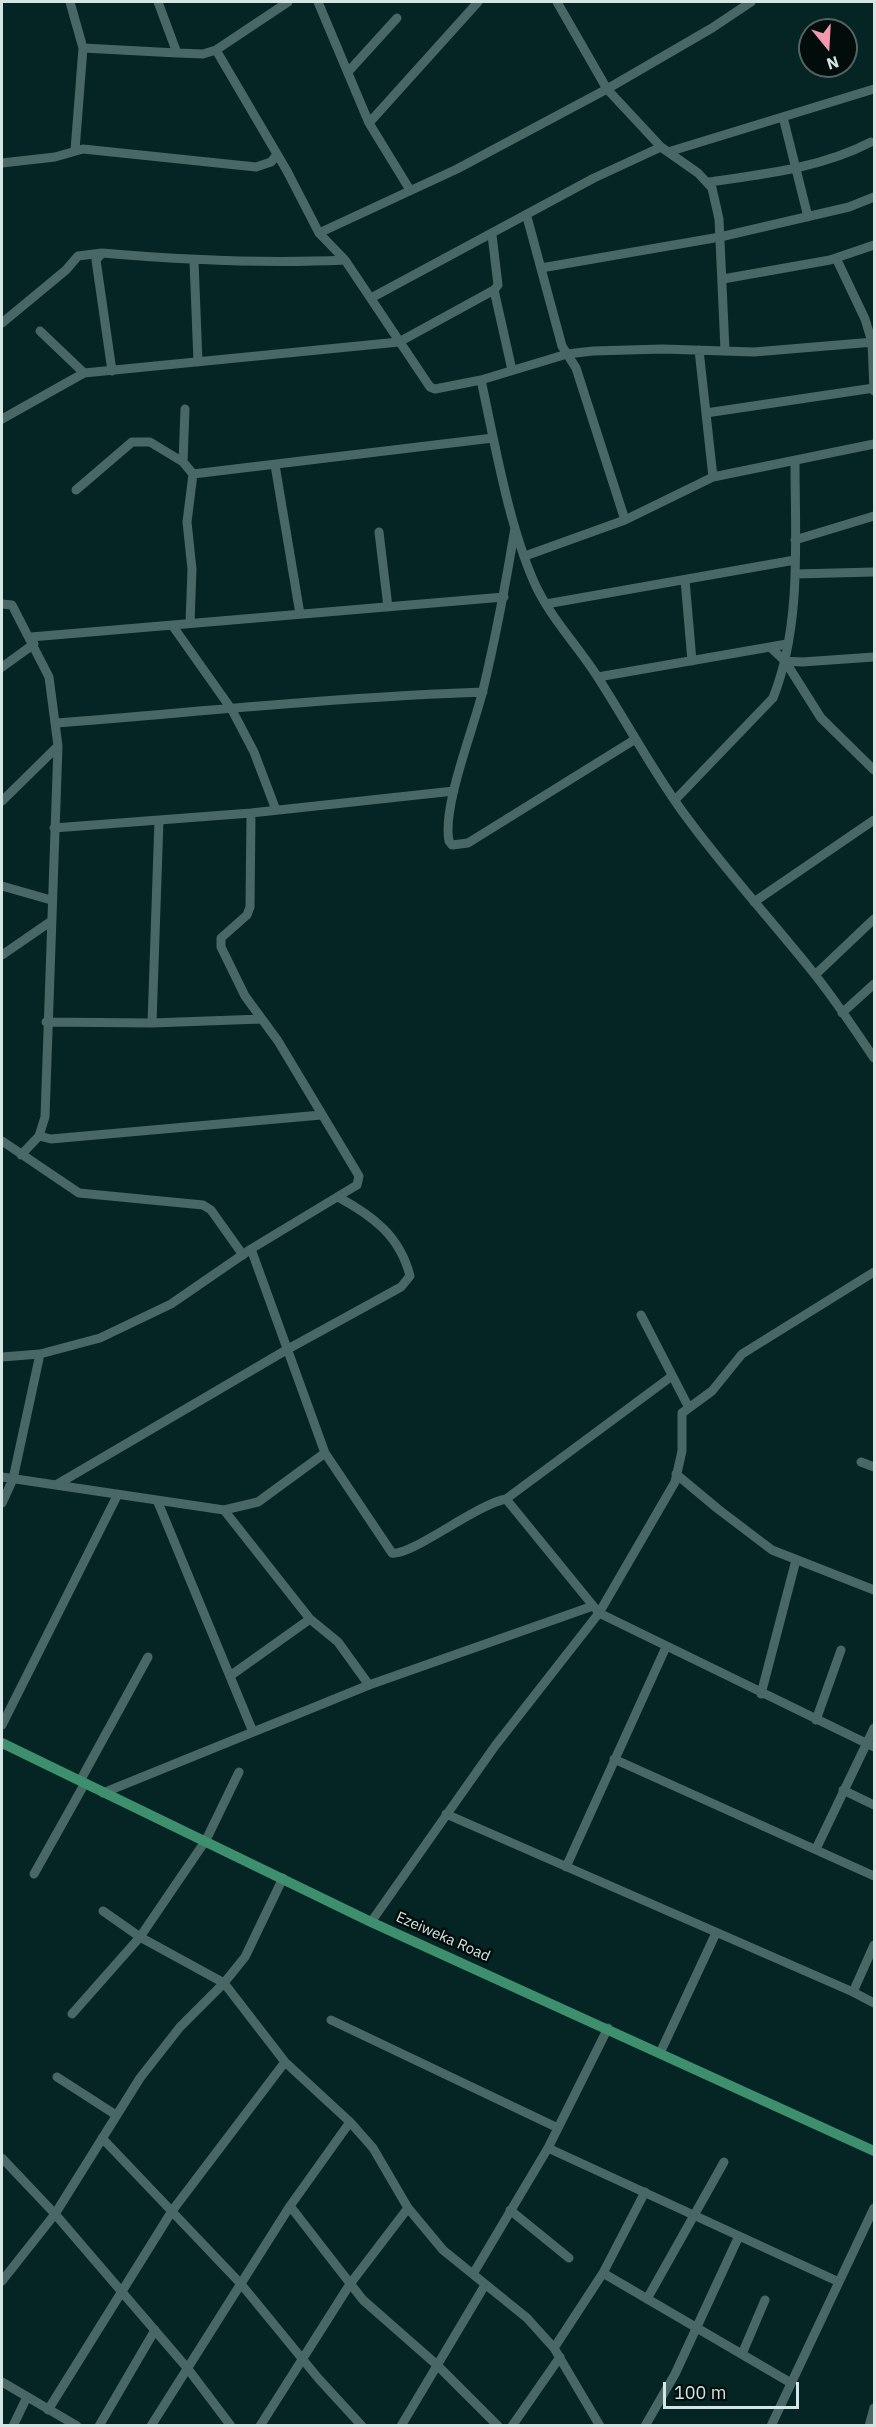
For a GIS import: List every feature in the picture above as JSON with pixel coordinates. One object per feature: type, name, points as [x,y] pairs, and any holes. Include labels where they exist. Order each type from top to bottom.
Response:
[{"type":"main road","name":"Ezeiweka Road","points":[[2,1743],[371,1922],[874,2151]]},
{"type":"street","points":[[70,2],[83,48],[75,150]]},
{"type":"street","points":[[158,2],[177,53]]},
{"type":"street","points":[[83,48],[204,54],[216,50],[288,2]]},
{"type":"street","points":[[318,2],[369,123],[410,190]]},
{"type":"street","points":[[369,123],[478,2]]},
{"type":"street","points":[[557,2],[607,89],[664,150],[709,182],[715,194],[723,279],[725,350]]},
{"type":"street","points":[[319,233],[457,169],[607,89],[712,28],[751,2]]},
{"type":"street","points":[[348,72],[396,18]]},
{"type":"street","points":[[216,50],[276,156],[287,171],[319,233],[345,260],[430,387],[435,389],[481,380],[567,354],[616,350],[754,352],[873,342]]},
{"type":"street","points":[[371,298],[527,217],[594,178],[664,150],[874,89]]},
{"type":"street","points":[[783,117],[808,217]]},
{"type":"street","points":[[709,182],[796,169],[850,153],[871,142]]},
{"type":"street","points":[[2,163],[55,158],[83,149],[256,167],[271,162],[276,156]]},
{"type":"street","points":[[541,268],[720,237],[849,207],[874,197]]},
{"type":"street","points":[[527,217],[562,346],[576,368],[625,520]]},
{"type":"street","points":[[2,419],[84,373],[399,342],[494,290],[498,285],[492,235]]},
{"type":"street","points":[[723,279],[836,258],[874,245]]},
{"type":"street","points":[[2,323],[66,270],[78,256],[102,253],[194,261],[274,263],[345,260]]},
{"type":"street","points":[[102,253],[96,260],[112,371]]},
{"type":"street","points":[[706,413],[874,389],[873,342],[865,319],[836,258]]},
{"type":"street","points":[[194,261],[198,362]]},
{"type":"street","points":[[494,290],[512,370]]},
{"type":"street","points":[[40,331],[84,373]]},
{"type":"street","points":[[699,350],[713,477]]},
{"type":"street","points":[[481,380],[525,556],[534,582],[546,604],[598,677],[634,740],[675,800],[754,902],[815,975],[874,1058]]},
{"type":"street","points":[[183,462],[185,409]]},
{"type":"street","points":[[193,474],[494,438]]},
{"type":"street","points":[[76,490],[132,442],[150,442],[183,462],[193,474],[187,522],[192,569],[190,623]]},
{"type":"street","points":[[525,556],[625,520],[713,477],[874,444]]},
{"type":"street","points":[[675,800],[773,698],[785,660],[795,574],[795,462]]},
{"type":"street","points":[[275,465],[300,614]]},
{"type":"street","points":[[795,540],[874,516]]},
{"type":"street","points":[[516,524],[504,597],[483,692],[454,791],[448,834],[452,845],[468,843],[634,740]]},
{"type":"street","points":[[380,532],[388,607]]},
{"type":"street","points":[[546,604],[795,560]]},
{"type":"street","points":[[795,574],[874,572]]},
{"type":"street","points":[[685,580],[692,661]]},
{"type":"street","points":[[2,667],[33,640],[190,623],[504,597]]},
{"type":"street","points":[[2,604],[12,605],[33,640],[49,677],[58,746],[46,1022],[45,1117],[39,1136],[21,1155]]},
{"type":"street","points":[[172,625],[231,710],[254,752],[276,810]]},
{"type":"street","points":[[598,677],[787,644]]},
{"type":"street","points":[[770,647],[785,660],[821,718],[874,770]]},
{"type":"street","points":[[785,660],[802,662],[874,657]]},
{"type":"street","points":[[56,723],[231,710],[369,696],[483,692]]},
{"type":"street","points":[[2,801],[58,746]]},
{"type":"street","points":[[54,828],[251,813],[454,791]]},
{"type":"street","points":[[2,1357],[40,1354],[100,1338],[161,1308],[357,1185],[359,1176],[278,1041],[245,996],[221,947],[221,938],[247,915],[250,907],[251,813]]},
{"type":"street","points":[[152,1023],[159,820]]},
{"type":"street","points":[[754,902],[874,820]]},
{"type":"street","points":[[2,886],[51,900]]},
{"type":"street","points":[[815,975],[874,919]]},
{"type":"street","points":[[2,955],[50,922]]},
{"type":"street","points":[[842,1013],[874,984]]},
{"type":"street","points":[[46,1022],[152,1023],[261,1018]]},
{"type":"street","points":[[39,1136],[51,1139],[321,1115]]},
{"type":"street","points":[[4,1145],[68,1187],[87,1195],[203,1205],[211,1210],[247,1252],[288,1349],[325,1453],[392,1553],[403,1553],[456,1520],[495,1500],[506,1498],[672,1376]]},
{"type":"street","points":[[56,1485],[288,1349],[401,1287],[410,1276],[406,1260],[387,1230],[364,1211],[339,1197]]},
{"type":"street","points":[[371,1922],[495,1746],[596,1610],[675,1482],[682,1451],[682,1413],[712,1391],[742,1354],[874,1272]]},
{"type":"street","points":[[641,1315],[689,1408]]},
{"type":"street","points":[[2,1503],[13,1479],[40,1354]]},
{"type":"street","points":[[2,1477],[224,1510],[258,1502],[325,1453]]},
{"type":"street","points":[[861,1462],[874,1467]]},
{"type":"street","points":[[676,1474],[772,1550],[874,1590]]},
{"type":"street","points":[[2,1725],[118,1494]]},
{"type":"street","points":[[506,1498],[596,1610],[761,1694],[871,1746]]},
{"type":"street","points":[[158,1500],[253,1732]]},
{"type":"street","points":[[224,1510],[310,1619],[338,1642],[369,1685]]},
{"type":"street","points":[[761,1694],[796,1560]]},
{"type":"street","points":[[103,1793],[369,1685],[596,1610]]},
{"type":"street","points":[[230,1676],[310,1619]]},
{"type":"street","points":[[566,1867],[666,1647]]},
{"type":"street","points":[[816,1720],[841,1650]]},
{"type":"street","points":[[34,1874],[148,1657]]},
{"type":"street","points":[[816,1849],[843,1790],[871,1746],[874,1728]]},
{"type":"street","points":[[614,1759],[874,1876]]},
{"type":"street","points":[[72,2014],[140,1937],[206,1840],[239,1772]]},
{"type":"street","points":[[843,1790],[874,1805]]},
{"type":"street","points":[[447,1814],[874,2003]]},
{"type":"street","points":[[2,2281],[55,2214],[140,2078],[180,2027],[224,1983],[245,1957],[284,1878]]},
{"type":"street","points":[[103,1911],[140,1937],[224,1983],[285,2062],[350,2122],[373,2148],[408,2208],[443,2250],[526,2318],[554,2348],[600,2426]]},
{"type":"street","points":[[660,2053],[716,1933]]},
{"type":"street","points":[[853,1992],[874,1945]]},
{"type":"street","points":[[331,2020],[558,2128]]},
{"type":"street","points":[[473,2274],[548,2148],[608,2028]]},
{"type":"street","points":[[48,2409],[172,2211],[285,2062]]},
{"type":"street","points":[[57,2077],[116,2115]]},
{"type":"street","points":[[151,2426],[290,2206],[350,2122]]},
{"type":"street","points":[[102,2138],[241,2284],[302,2359],[362,2426]]},
{"type":"street","points":[[548,2148],[839,2282]]},
{"type":"street","points":[[2,2158],[55,2214],[188,2369],[231,2426]]},
{"type":"street","points":[[647,2299],[724,2162]]},
{"type":"street","points":[[554,2348],[603,2272],[645,2192]]},
{"type":"street","points":[[290,2206],[363,2300],[437,2366],[498,2426]]},
{"type":"street","points":[[260,2426],[350,2284],[408,2208]]},
{"type":"street","points":[[771,2426],[874,2208]]},
{"type":"street","points":[[510,2210],[568,2258]]},
{"type":"street","points":[[650,2423],[739,2236]]},
{"type":"street","points":[[603,2272],[791,2383]]},
{"type":"street","points":[[402,2426],[485,2285]]},
{"type":"street","points":[[742,2354],[765,2300]]},
{"type":"street","points":[[99,2426],[154,2330]]},
{"type":"street","points":[[512,2426],[560,2357]]},
{"type":"street","points":[[2,2382],[77,2426]]},
{"type":"street","points":[[13,2426],[27,2397]]},
{"type":"street","points":[[869,2426],[874,2408]]}]
